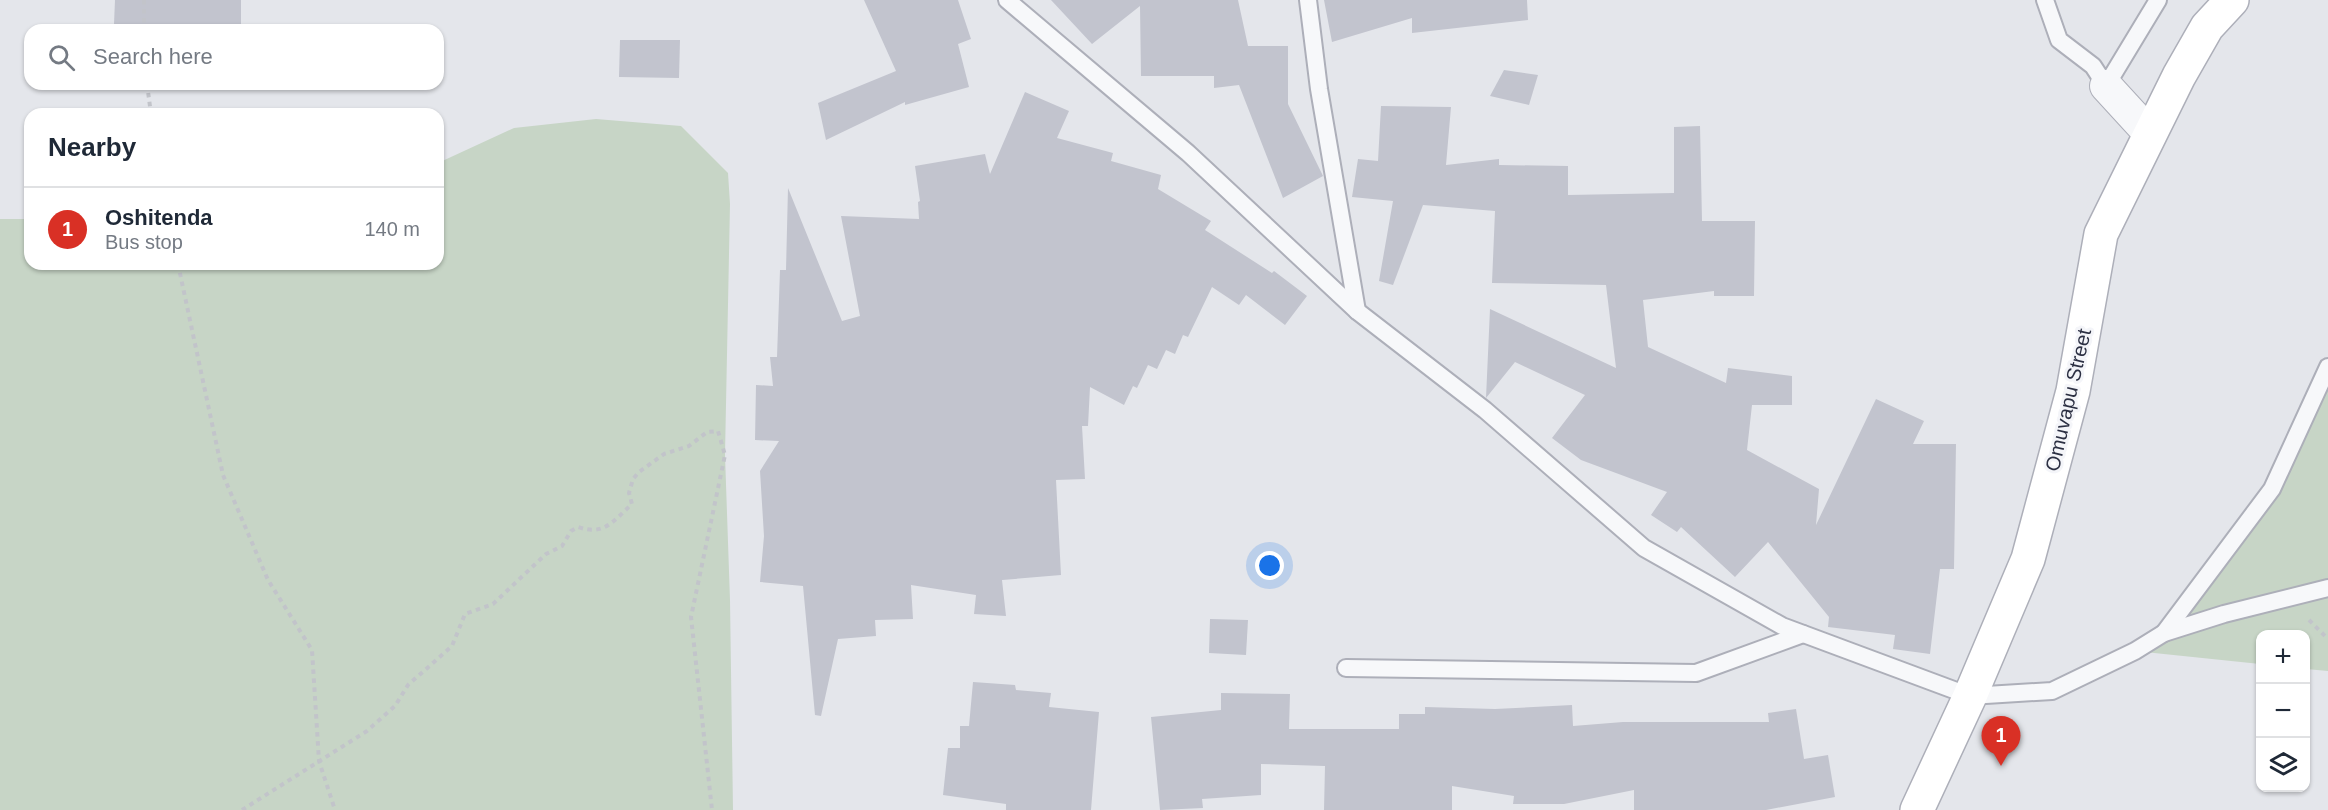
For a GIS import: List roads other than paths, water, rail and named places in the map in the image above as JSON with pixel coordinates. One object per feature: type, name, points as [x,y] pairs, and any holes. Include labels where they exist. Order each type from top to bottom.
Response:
[{"type":"street","name":"Omuvapu Street","points":[[1917,810],[1970,696],[2028,559],[2073,391],[2102,234],[2150,134],[2207,27],[2232,0]]},
{"type":"street","points":[[2106,86],[2150,134]]},
{"type":"lane","points":[[1007,0],[1188,153],[1357,311],[1485,410],[1644,548],[1782,626],[1970,696],[2052,691],[2135,651],[2164,633],[2224,614],[2328,588]]},
{"type":"lane","points":[[1308,0],[1319,89],[1357,311]]},
{"type":"lane","points":[[2045,0],[2059,40],[2093,66],[2106,86],[2158,0]]},
{"type":"lane","points":[[2164,633],[2272,489],[2328,367]]},
{"type":"lane","points":[[1346,668],[1696,673],[1803,634]]},
{"type":"place","name":"Oshitenda","points":[[2001,766]]}]
